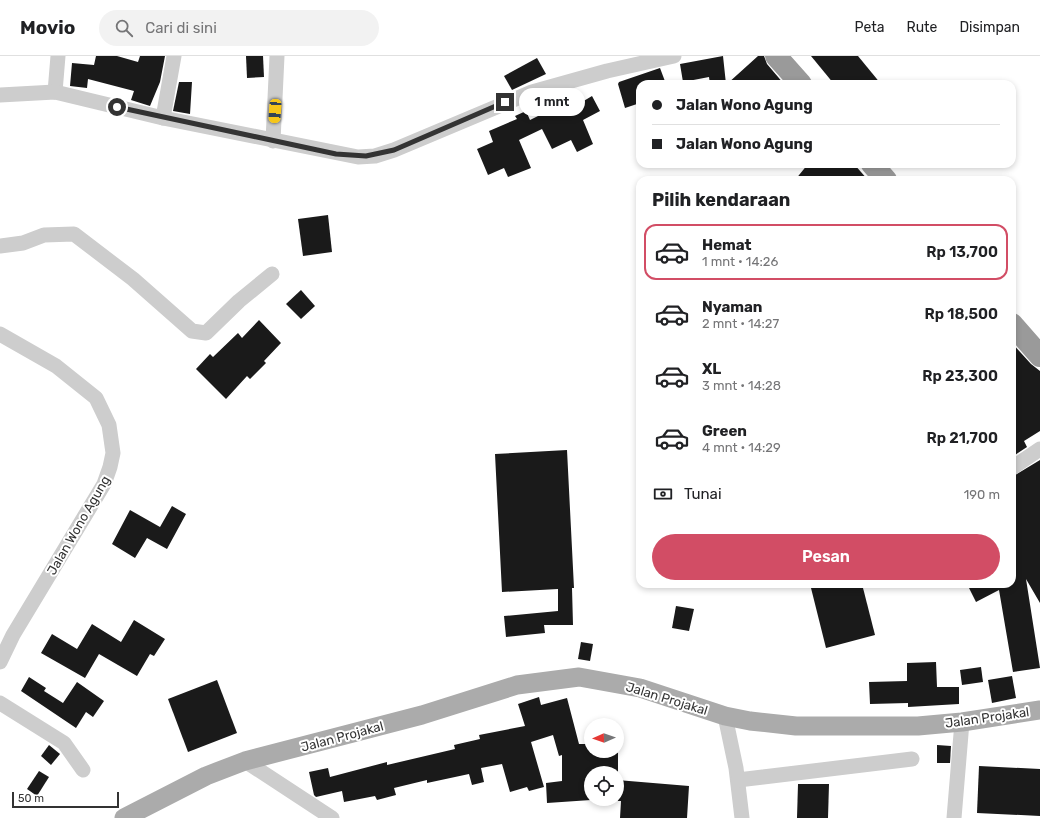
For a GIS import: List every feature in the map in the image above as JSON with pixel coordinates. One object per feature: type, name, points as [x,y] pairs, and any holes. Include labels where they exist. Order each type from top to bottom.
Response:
[{"type":"highway","points":[[776,56],[797,80]]},
{"type":"highway","points":[[876,168],[882,176]]},
{"type":"highway","points":[[1016,329],[1040,356]]},
{"type":"main road","name":"Jalan Projakal","points":[[124,818],[206,776],[245,761],[422,715],[517,685],[579,677],[640,688],[725,716],[750,721],[796,726],[918,726],[962,722],[1040,710]]},
{"type":"street","points":[[55,92],[58,56]]},
{"type":"street","points":[[163,118],[174,56]]},
{"type":"street","points":[[273,141],[278,56]]},
{"type":"street","points":[[0,95],[55,92],[163,118],[336,154],[358,157],[375,156],[394,150],[532,92],[607,71],[674,56]]},
{"type":"street","points":[[0,246],[23,243],[44,235],[74,234],[133,279],[192,331],[206,333],[239,301],[272,274]]},
{"type":"street","name":"Jalan Wono Agung","points":[[0,334],[56,366],[96,398],[109,425],[113,453],[110,468],[104,484],[13,635],[0,662]]},
{"type":"street","points":[[1016,465],[1040,449]]},
{"type":"street","points":[[0,703],[64,743],[83,770]]},
{"type":"street","points":[[725,716],[738,780],[742,818]]},
{"type":"street","points":[[954,818],[962,722]]},
{"type":"street","points":[[738,780],[912,759]]},
{"type":"street","points":[[245,761],[332,818]]},
{"type":"building","points":[[96,56],[117,56],[138,62],[140,56],[165,56],[160,82],[150,106],[131,100],[134,91],[88,79],[87,88],[70,86],[72,63],[94,65]]},
{"type":"building","points":[[246,56],[263,56],[264,77],[247,78]]},
{"type":"building","points":[[723,56],[726,80],[709,80],[709,77],[693,80],[683,80],[680,64]]},
{"type":"building","points":[[758,56],[764,56],[767,64],[781,80],[731,80]]},
{"type":"building","points":[[811,56],[858,56],[878,80],[831,80]]},
{"type":"building","points":[[537,58],[546,74],[512,90],[504,76]]},
{"type":"building","points":[[660,68],[664,80],[636,80],[636,104],[625,108],[618,84],[619,82]]},
{"type":"building","points":[[179,82],[192,82],[190,114],[173,111]]},
{"type":"building","points":[[570,92],[577,105],[592,96],[600,111],[583,120],[593,144],[577,152],[571,140],[552,149],[542,129],[519,140],[531,168],[508,177],[504,168],[488,175],[477,149],[493,142],[489,131],[517,119],[515,116],[526,111],[530,120],[560,105],[557,100]]},
{"type":"building","points":[[805,168],[858,168],[864,176],[798,176]]},
{"type":"building","points":[[328,215],[332,252],[303,256],[298,219]]},
{"type":"building","points":[[301,290],[315,306],[301,319],[286,304]]},
{"type":"building","points":[[259,320],[281,343],[264,361],[266,363],[250,379],[247,376],[226,399],[196,369],[210,354],[213,357],[238,333],[242,338]]},
{"type":"building","points":[[1016,347],[1031,364],[1040,371],[1040,431],[1024,441],[1027,447],[1016,454]]},
{"type":"building","points":[[567,450],[574,588],[572,588],[573,625],[544,625],[545,633],[506,637],[504,616],[558,611],[558,589],[502,592],[495,454]]},
{"type":"building","points":[[1040,460],[1040,603],[1026,579],[1040,668],[1013,672],[999,590],[976,602],[969,588],[1016,588],[1016,475]]},
{"type":"building","points":[[172,506],[186,514],[167,549],[147,538],[135,558],[112,544],[130,510],[160,527]]},
{"type":"building","points":[[811,588],[863,588],[875,635],[826,648]]},
{"type":"building","points":[[676,606],[694,609],[689,631],[672,628]]},
{"type":"building","points":[[134,620],[165,639],[154,656],[150,654],[137,676],[99,654],[85,678],[41,653],[52,634],[77,649],[92,624],[121,642]]},
{"type":"building","points":[[581,642],[593,644],[590,661],[578,659]]},
{"type":"building","points":[[936,662],[937,687],[959,687],[959,704],[908,707],[908,703],[870,704],[869,682],[907,681],[907,663]]},
{"type":"building","points":[[981,667],[983,682],[962,685],[960,670]]},
{"type":"building","points":[[1012,676],[1016,698],[992,703],[988,680]]},
{"type":"building","points":[[29,677],[46,688],[44,691],[63,703],[77,682],[104,701],[93,717],[86,712],[76,728],[21,691]]},
{"type":"building","points":[[217,680],[237,733],[188,752],[168,699]]},
{"type":"building","points":[[539,697],[541,705],[567,698],[579,744],[584,744],[584,758],[618,758],[618,766],[584,766],[584,800],[547,803],[546,783],[562,781],[562,755],[559,756],[553,735],[531,742],[544,787],[529,791],[527,787],[510,792],[502,764],[481,768],[484,782],[472,785],[469,774],[427,783],[427,780],[394,788],[396,795],[377,800],[375,796],[344,802],[342,791],[316,797],[314,795],[309,772],[328,768],[330,777],[387,762],[387,765],[455,749],[454,745],[480,739],[479,735],[525,726],[518,704]]},
{"type":"building","points":[[49,745],[60,754],[51,765],[41,756]]},
{"type":"building","points":[[937,745],[951,746],[950,763],[937,763]]},
{"type":"building","points":[[979,766],[1040,769],[1040,816],[977,813]]},
{"type":"building","points":[[39,771],[49,777],[37,796],[27,789]]},
{"type":"building","points":[[624,781],[689,786],[687,818],[620,818],[621,806],[624,806]]},
{"type":"building","points":[[798,784],[829,784],[828,818],[797,818]]},
{"type":"route","points":[[117,107],[336,154],[358,157],[375,156],[394,150],[505,102]]}]
